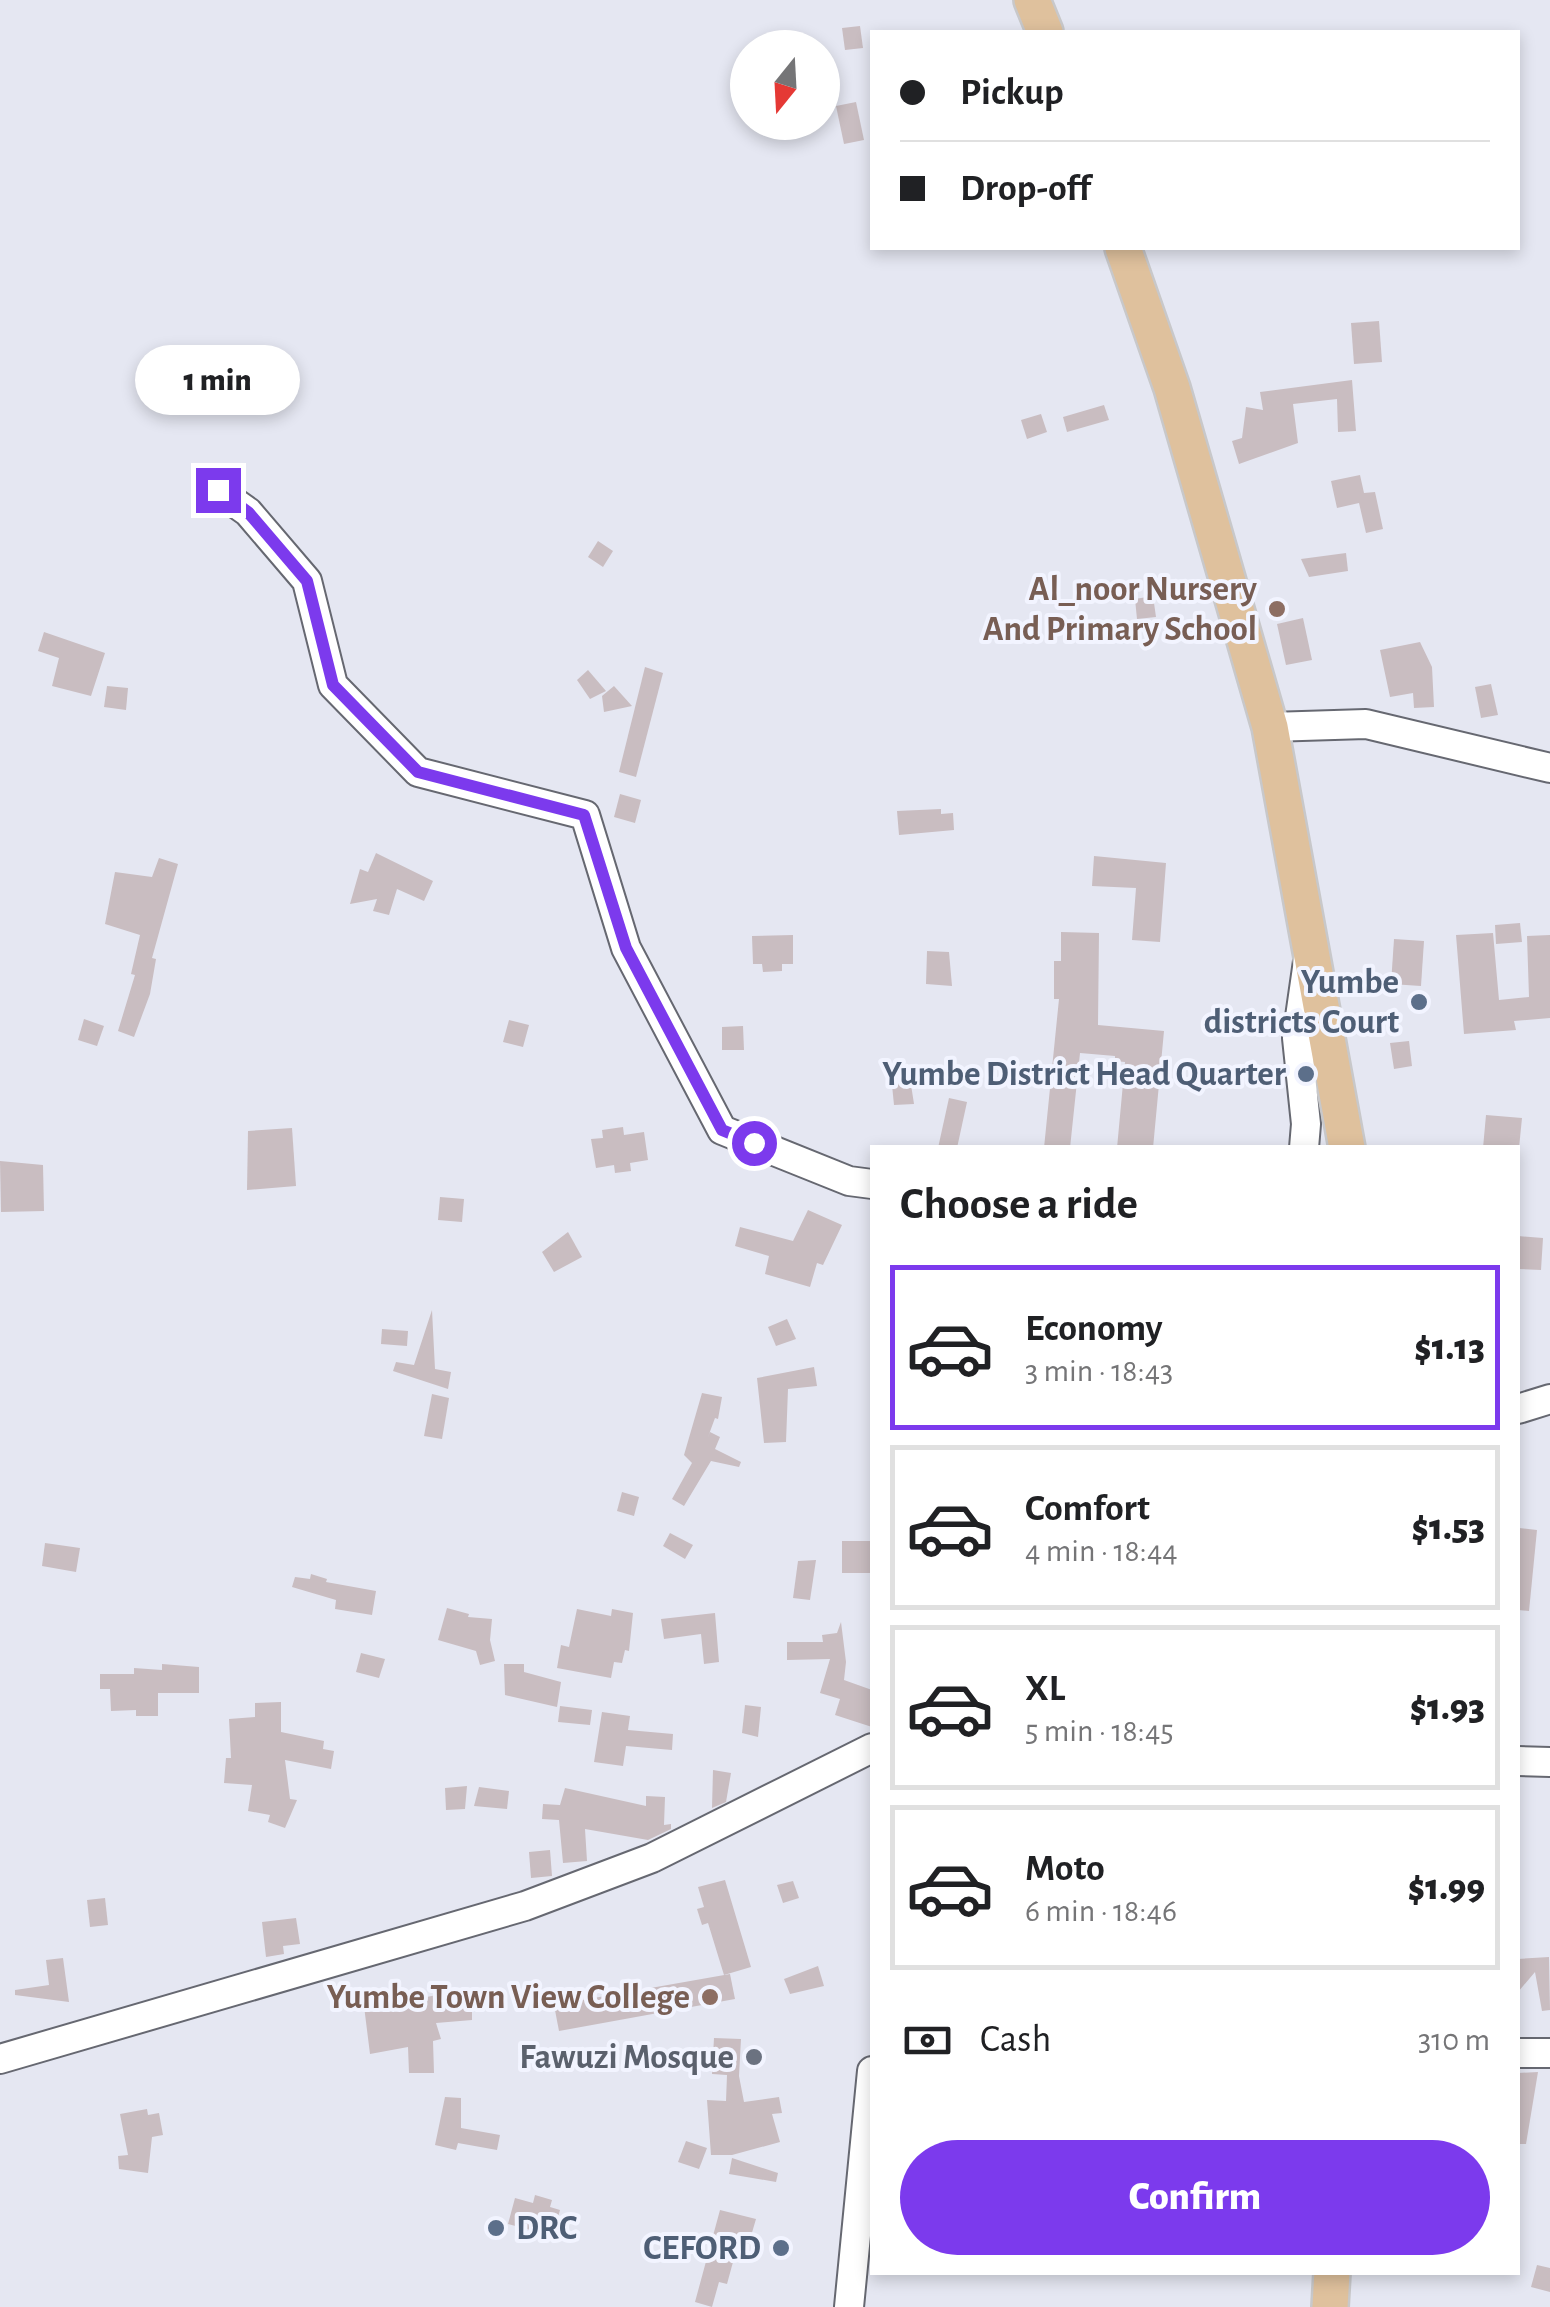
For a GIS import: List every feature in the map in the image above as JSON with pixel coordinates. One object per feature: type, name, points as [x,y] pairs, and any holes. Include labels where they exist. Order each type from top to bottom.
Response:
[{"type":"main road","points":[[1032,0],[1043,30]]},
{"type":"main road","points":[[1123,250],[1172,388],[1270,727],[1346,1145]]},
{"type":"main road","points":[[1330,2307],[1332,2275]]},
{"type":"street","points":[[218,490],[248,512],[307,581],[333,685],[418,772],[584,815],[626,948],[722,1130],[849,1181],[870,1184]]},
{"type":"street","points":[[1270,727],[1366,724],[1550,768]]},
{"type":"street","points":[[1304,1145],[1306,1124],[1297,1038],[1311,948]]},
{"type":"street","points":[[1520,1408],[1550,1399]]},
{"type":"street","points":[[0,2059],[526,1906],[652,1858],[870,1749]]},
{"type":"street","points":[[1520,1761],[1550,1762]]},
{"type":"street","points":[[1520,2052],[1550,2052]]},
{"type":"street","points":[[849,2307],[870,2092]]},
{"type":"building","points":[[860,26],[863,48],[845,50],[842,28]]},
{"type":"building","points":[[856,102],[864,140],[844,144],[840,105]]},
{"type":"building","points":[[1379,321],[1382,362],[1354,364],[1351,323]]},
{"type":"building","points":[[1352,380],[1356,431],[1338,432],[1337,399],[1293,404],[1298,443],[1239,464],[1232,441],[1242,438],[1246,407],[1263,410],[1260,392]]},
{"type":"building","points":[[1104,405],[1109,420],[1067,432],[1063,417]]},
{"type":"building","points":[[1041,414],[1047,432],[1027,439],[1021,420]]},
{"type":"building","points":[[1360,475],[1364,493],[1375,492],[1383,529],[1366,533],[1359,503],[1337,508],[1331,481]]},
{"type":"building","points":[[598,541],[613,551],[603,567],[588,557]]},
{"type":"building","points":[[1346,553],[1348,571],[1309,577],[1301,559]]},
{"type":"building","points":[[1153,596],[1156,617],[1137,619],[1135,599]]},
{"type":"building","points":[[1303,618],[1312,660],[1286,665],[1277,624]]},
{"type":"building","points":[[44,632],[105,653],[91,696],[52,686],[59,658],[38,651]]},
{"type":"building","points":[[1420,642],[1432,667],[1434,707],[1414,708],[1413,693],[1390,697],[1380,650]]},
{"type":"building","points":[[645,667],[663,673],[636,777],[619,772]]},
{"type":"building","points":[[588,670],[606,691],[590,699],[577,680]]},
{"type":"building","points":[[1491,684],[1498,715],[1481,718],[1475,687]]},
{"type":"building","points":[[107,686],[128,688],[126,710],[104,707]]},
{"type":"building","points":[[614,686],[632,706],[604,712],[602,696]]},
{"type":"building","points":[[620,794],[641,800],[635,823],[614,817]]},
{"type":"building","points":[[941,809],[941,814],[953,813],[954,830],[899,835],[897,811]]},
{"type":"building","points":[[376,853],[433,881],[424,901],[397,889],[389,915],[373,911],[377,899],[350,904],[360,869],[368,872]]},
{"type":"building","points":[[1094,856],[1166,863],[1160,942],[1132,940],[1136,888],[1092,886]]},
{"type":"building","points":[[159,858],[178,864],[152,958],[156,959],[150,994],[134,1037],[118,1031],[135,975],[131,974],[140,935],[105,924],[115,872],[152,877]]},
{"type":"building","points":[[1520,923],[1522,942],[1496,944],[1495,925]]},
{"type":"building","points":[[1061,932],[1099,933],[1098,1025],[1164,1031],[1153,1145],[1117,1145],[1125,1062],[1115,1061],[1115,1056],[1080,1053],[1070,1145],[1044,1145],[1059,999],[1054,999],[1054,961],[1061,961]]},
{"type":"building","points":[[1493,933],[1499,1000],[1529,997],[1527,936],[1550,935],[1550,1018],[1514,1021],[1516,1030],[1464,1034],[1456,935]]},
{"type":"building","points":[[793,935],[793,964],[782,964],[782,971],[763,972],[762,964],[753,964],[752,936]]},
{"type":"building","points":[[1394,939],[1424,941],[1421,986],[1391,984]]},
{"type":"building","points":[[927,951],[949,952],[952,986],[926,984]]},
{"type":"building","points":[[84,1019],[104,1026],[97,1046],[78,1040]]},
{"type":"building","points":[[509,1020],[529,1025],[523,1047],[503,1042]]},
{"type":"building","points":[[743,1026],[744,1050],[722,1050],[722,1027]]},
{"type":"building","points":[[1409,1041],[1412,1066],[1394,1069],[1390,1043]]},
{"type":"building","points":[[909,1072],[914,1104],[894,1105],[891,1075]]},
{"type":"building","points":[[949,1098],[967,1102],[958,1145],[939,1145]]},
{"type":"building","points":[[1486,1115],[1522,1118],[1519,1145],[1483,1145]]},
{"type":"building","points":[[623,1127],[624,1135],[644,1132],[648,1160],[630,1163],[631,1171],[615,1173],[614,1165],[596,1168],[591,1139],[603,1138],[602,1130]]},
{"type":"building","points":[[292,1128],[296,1186],[247,1190],[248,1131]]},
{"type":"building","points":[[0,1161],[43,1165],[44,1211],[1,1212]]},
{"type":"building","points":[[440,1197],[464,1199],[462,1222],[438,1220]]},
{"type":"building","points":[[808,1210],[842,1225],[823,1265],[817,1263],[810,1287],[765,1274],[769,1256],[735,1246],[740,1227],[793,1241]]},
{"type":"building","points":[[568,1232],[582,1257],[554,1272],[542,1252]]},
{"type":"building","points":[[1520,1236],[1543,1238],[1541,1270],[1520,1269]]},
{"type":"building","points":[[432,1310],[435,1369],[451,1372],[448,1389],[393,1371],[396,1362],[414,1365]]},
{"type":"building","points":[[787,1319],[796,1339],[776,1346],[768,1327]]},
{"type":"building","points":[[382,1329],[408,1331],[407,1346],[381,1344]]},
{"type":"building","points":[[814,1367],[817,1386],[788,1389],[786,1442],[764,1443],[757,1378]]},
{"type":"building","points":[[702,1393],[722,1397],[718,1419],[715,1418],[708,1437],[710,1432],[720,1437],[715,1449],[741,1462],[739,1467],[711,1461],[684,1506],[672,1499],[692,1463],[684,1455]]},
{"type":"building","points":[[432,1394],[449,1398],[442,1439],[424,1436]]},
{"type":"building","points":[[622,1492],[639,1497],[634,1516],[617,1511]]},
{"type":"building","points":[[1520,1528],[1537,1530],[1529,1611],[1520,1610]]},
{"type":"building","points":[[670,1533],[693,1545],[685,1559],[663,1546]]},
{"type":"building","points":[[842,1541],[870,1541],[870,1573],[842,1573]]},
{"type":"building","points":[[45,1543],[80,1548],[76,1572],[42,1566]]},
{"type":"building","points":[[816,1560],[810,1600],[793,1598],[798,1561]]},
{"type":"building","points":[[311,1574],[327,1579],[326,1582],[376,1591],[372,1615],[335,1609],[336,1600],[292,1587],[295,1577],[310,1579]]},
{"type":"building","points":[[447,1608],[469,1614],[468,1617],[492,1619],[490,1640],[495,1661],[480,1665],[476,1651],[438,1640]]},
{"type":"building","points":[[577,1609],[611,1616],[612,1609],[633,1613],[629,1651],[625,1650],[622,1663],[614,1662],[611,1678],[557,1668],[561,1645],[569,1647]]},
{"type":"building","points":[[715,1613],[719,1662],[704,1664],[701,1634],[664,1639],[661,1619]]},
{"type":"building","points":[[841,1622],[844,1680],[870,1689],[870,1726],[835,1715],[840,1699],[820,1693],[830,1659],[787,1660],[787,1642],[823,1642],[822,1635],[837,1633]]},
{"type":"building","points":[[361,1653],[385,1659],[379,1678],[356,1672]]},
{"type":"building","points":[[162,1664],[199,1667],[199,1693],[158,1693],[158,1716],[136,1716],[136,1710],[111,1711],[110,1689],[100,1689],[100,1674],[134,1674],[134,1668],[162,1670]]},
{"type":"building","points":[[504,1664],[524,1664],[524,1672],[561,1682],[557,1707],[505,1695]]},
{"type":"building","points":[[281,1702],[281,1732],[324,1741],[323,1749],[334,1751],[331,1769],[285,1760],[290,1799],[297,1800],[285,1828],[268,1822],[270,1815],[248,1811],[252,1785],[224,1783],[226,1758],[231,1758],[229,1719],[255,1717],[255,1703]]},
{"type":"building","points":[[745,1705],[761,1707],[758,1737],[742,1733]]},
{"type":"building","points":[[560,1706],[592,1710],[590,1725],[558,1722]]},
{"type":"building","points":[[602,1712],[630,1716],[628,1730],[673,1734],[672,1750],[626,1746],[623,1766],[594,1762]]},
{"type":"building","points":[[713,1770],[731,1773],[726,1802],[712,1808]]},
{"type":"building","points":[[467,1786],[465,1809],[446,1810],[445,1788]]},
{"type":"building","points":[[479,1787],[509,1791],[507,1809],[474,1806]]},
{"type":"building","points":[[565,1788],[646,1806],[646,1796],[665,1797],[664,1825],[671,1824],[671,1829],[648,1840],[585,1829],[587,1861],[563,1863],[559,1820],[542,1819],[543,1804],[560,1805]]},
{"type":"building","points":[[550,1850],[552,1876],[531,1878],[529,1852]]},
{"type":"building","points":[[725,1880],[751,1967],[724,1975],[708,1923],[702,1925],[697,1909],[704,1907],[698,1887]]},
{"type":"building","points":[[793,1881],[799,1898],[783,1903],[777,1885]]},
{"type":"building","points":[[105,1898],[108,1925],[90,1927],[87,1900]]},
{"type":"building","points":[[296,1918],[300,1944],[283,1946],[284,1954],[266,1957],[262,1922]]},
{"type":"building","points":[[1549,1957],[1550,2010],[1542,2011],[1535,1972],[1520,1990],[1520,1959]]},
{"type":"building","points":[[63,1958],[69,2002],[15,1995],[15,1990],[49,1985],[46,1960]]},
{"type":"building","points":[[818,1966],[824,1986],[790,1994],[784,1979]]},
{"type":"building","points":[[730,1974],[735,1999],[559,2031],[554,2005]]},
{"type":"building","points":[[394,1991],[396,2003],[442,1994],[444,2002],[472,2002],[472,2020],[436,2023],[441,2039],[433,2041],[434,2073],[409,2073],[408,2047],[370,2054],[363,1998]]},
{"type":"building","points":[[714,2038],[741,2039],[739,2076],[744,2102],[779,2097],[782,2113],[772,2114],[780,2142],[732,2155],[711,2155],[707,2100],[726,2101],[727,2075],[712,2074]]},
{"type":"building","points":[[1538,2072],[1526,2144],[1520,2144],[1520,2073]]},
{"type":"building","points":[[445,2097],[461,2098],[461,2128],[500,2135],[497,2150],[458,2143],[456,2150],[435,2145]]},
{"type":"building","points":[[147,2109],[148,2115],[159,2113],[163,2135],[152,2137],[148,2173],[119,2169],[118,2156],[128,2155],[120,2114]]},
{"type":"building","points":[[686,2141],[707,2148],[699,2169],[678,2162]]},
{"type":"building","points":[[732,2158],[778,2173],[776,2182],[729,2174]]},
{"type":"building","points":[[535,2195],[552,2200],[550,2207],[560,2210],[553,2236],[508,2224],[515,2198],[533,2203]]},
{"type":"building","points":[[720,2210],[756,2219],[746,2253],[736,2251],[727,2284],[719,2282],[712,2307],[695,2302]]},
{"type":"building","points":[[1537,2265],[1550,2268],[1550,2292],[1531,2287]]},
{"type":"place","name":"Al_noor Nursery And Primary School","points":[[1277,609]]},
{"type":"place","name":"Yumbe districts Court","points":[[1419,1002]]},
{"type":"place","name":"Yumbe District Head Quarter","points":[[1306,1074]]},
{"type":"place","name":"Yumbe Town View College","points":[[710,1997]]},
{"type":"place","name":"Fawuzi Mosque","points":[[754,2057]]},
{"type":"place","name":"DRC","points":[[496,2228]]},
{"type":"place","name":"CEFORD","points":[[781,2248]]},
{"type":"route","points":[[218,490],[248,512],[307,581],[315,604],[324,664],[333,685],[418,772],[584,815],[626,948],[722,1130],[754,1143]]}]
